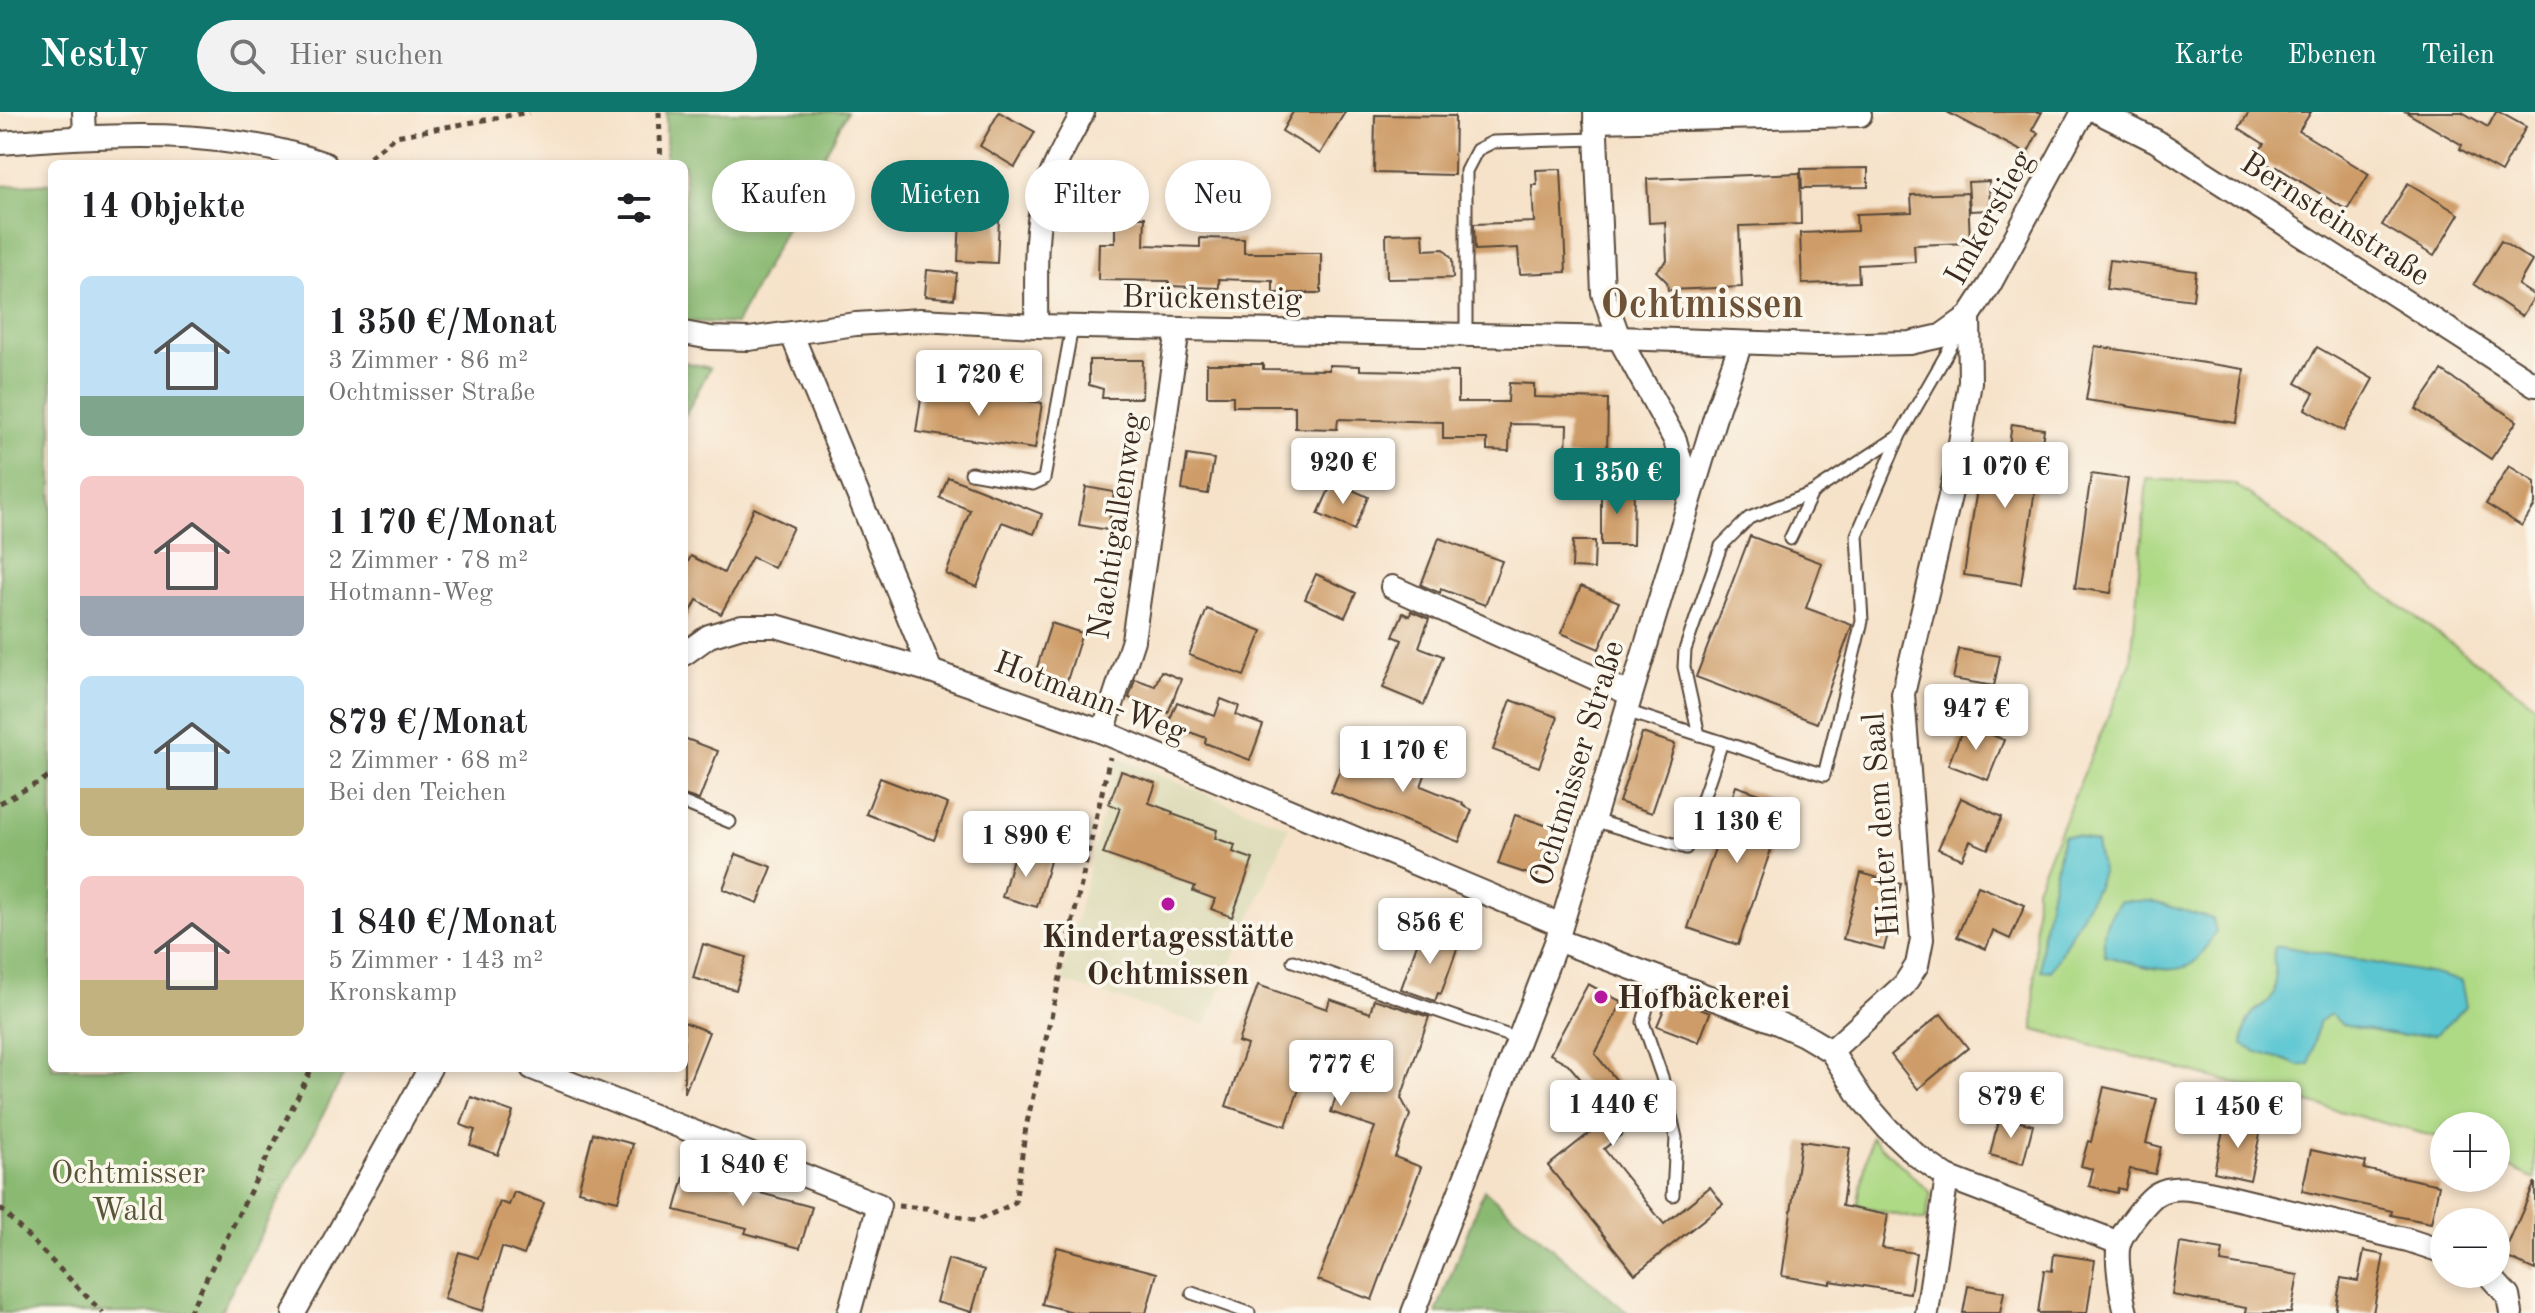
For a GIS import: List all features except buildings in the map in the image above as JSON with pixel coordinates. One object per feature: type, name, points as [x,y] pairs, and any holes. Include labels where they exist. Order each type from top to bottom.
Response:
[{"type":"street","points":[[84,112],[85,136]]},
{"type":"street","points":[[1036,326],[1039,222],[1043,197],[1054,167],[1083,112]]},
{"type":"street","name":"Imkerstieg","points":[[1741,343],[1910,343],[1941,336],[1969,316],[1990,284],[2083,112]]},
{"type":"street","name":"Bernsteinstraße","points":[[2098,112],[2156,141],[2535,385]]},
{"type":"street","points":[[1690,498],[1675,440],[1619,338],[1603,293],[1595,124],[1860,115]]},
{"type":"street","points":[[0,143],[85,136],[163,136],[238,143],[294,153],[314,160]]},
{"type":"street","name":"Hinter dem Saal","points":[[1831,1051],[1904,985],[1917,965],[1922,939],[1903,694],[1956,465],[1970,382],[1969,316]]},
{"type":"street","name":"Brückensteig","points":[[688,334],[749,339],[856,324],[920,320],[1036,326],[1741,343]]},
{"type":"street","name":"Nachtigallenweg","points":[[1110,734],[1133,640],[1178,329]]},
{"type":"street","points":[[792,335],[931,671]]},
{"type":"street","name":"Ochtmisser Straße","points":[[1413,1313],[1559,933],[1718,407],[1741,343]]},
{"type":"street","points":[[1392,587],[1628,702]]},
{"type":"street","name":"Hotmann-Weg","points":[[688,651],[709,636],[731,629],[776,626],[931,671],[1110,734],[1559,933]]},
{"type":"street","points":[[1559,933],[1656,977],[1804,1035],[1831,1051],[1862,1099],[1888,1129],[1916,1155],[1947,1177],[2119,1243]]},
{"type":"street","points":[[294,1313],[428,1072]]},
{"type":"street","points":[[542,1072],[879,1205],[849,1313]]},
{"type":"street","points":[[1927,1313],[1947,1177]]},
{"type":"street","points":[[2126,1313],[2121,1296],[2119,1243],[2138,1213],[2158,1193],[2186,1188],[2430,1248]]},
{"type":"street","points":[[2501,1288],[2508,1296],[2511,1313]]},
{"type":"lane","points":[[1466,334],[1466,171],[1477,150],[1493,142],[1595,124]]},
{"type":"lane","points":[[1628,702],[1699,735],[1824,775],[1862,621],[1857,535],[1900,435],[1969,316]]},
{"type":"lane","points":[[971,473],[1033,484],[1044,479],[1072,327]]},
{"type":"lane","points":[[1699,735],[1684,667],[1685,650],[1721,546],[1749,518],[1812,493],[1900,435]]},
{"type":"lane","points":[[1790,539],[1812,493]]},
{"type":"lane","points":[[1592,820],[1686,848],[1722,742]]},
{"type":"lane","points":[[688,805],[730,822]]},
{"type":"lane","points":[[1293,961],[1518,1039]]},
{"type":"lane","points":[[1656,977],[1643,1022],[1662,1077],[1676,1138],[1673,1195]]},
{"type":"lane","points":[[1192,1293],[1249,1313]]},
{"type":"path","points":[[365,160],[396,136],[529,112]]},
{"type":"path","points":[[659,112],[661,160]]},
{"type":"path","points":[[1285,299],[1295,300]]},
{"type":"path","points":[[879,1205],[926,1208],[976,1221],[1015,1203],[1026,1127],[1105,775],[1110,734]]},
{"type":"path","points":[[0,803],[48,777]]},
{"type":"path","points":[[189,1313],[310,1072]]},
{"type":"path","points":[[0,1208],[103,1313]]},
{"type":"shaded area","name":"Kindertagesstätte Ochtmissen","points":[[1117,758],[1289,827],[1206,1025],[1061,981]]},
{"type":"green space","points":[[666,112],[847,112],[822,160],[712,160],[712,232],[784,232],[736,324],[688,321],[688,160],[666,160]]},
{"type":"green space","name":"Ochtmisser Wald","points":[[48,183],[48,1072],[345,1072],[220,1313],[0,1313],[0,186]]},
{"type":"green space","points":[[688,363],[710,368],[688,409]]},
{"type":"green space","points":[[2147,479],[2234,484],[2535,705],[2535,1179],[2510,1167],[2510,1112],[2430,1112],[2430,1135],[2034,1030],[2036,887],[2131,662]]},
{"type":"green space","points":[[1871,1137],[1931,1193],[1925,1221],[1857,1206]]},
{"type":"green space","points":[[1484,1190],[1628,1313],[1436,1313]]},
{"type":"water","points":[[2063,835],[2096,843],[2102,872],[2051,971],[2041,970],[2042,936]]},
{"type":"water","points":[[2121,901],[2150,901],[2213,919],[2216,932],[2199,957],[2184,967],[2162,969],[2105,956],[2106,926]]},
{"type":"water","points":[[2275,947],[2461,981],[2466,1007],[2436,1034],[2401,1036],[2342,1025],[2331,1014],[2318,1022],[2310,1064],[2299,1066],[2256,1052],[2243,1045],[2245,1029],[2250,1017],[2274,992]]},
{"type":"place","name":"Kindertagesstätte Ochtmissen","points":[[1168,904]]},
{"type":"place","name":"Hofbäckerei","points":[[1601,997]]},
{"type":"district","name":"Ochtmissen","points":[[1702,303]]}]
